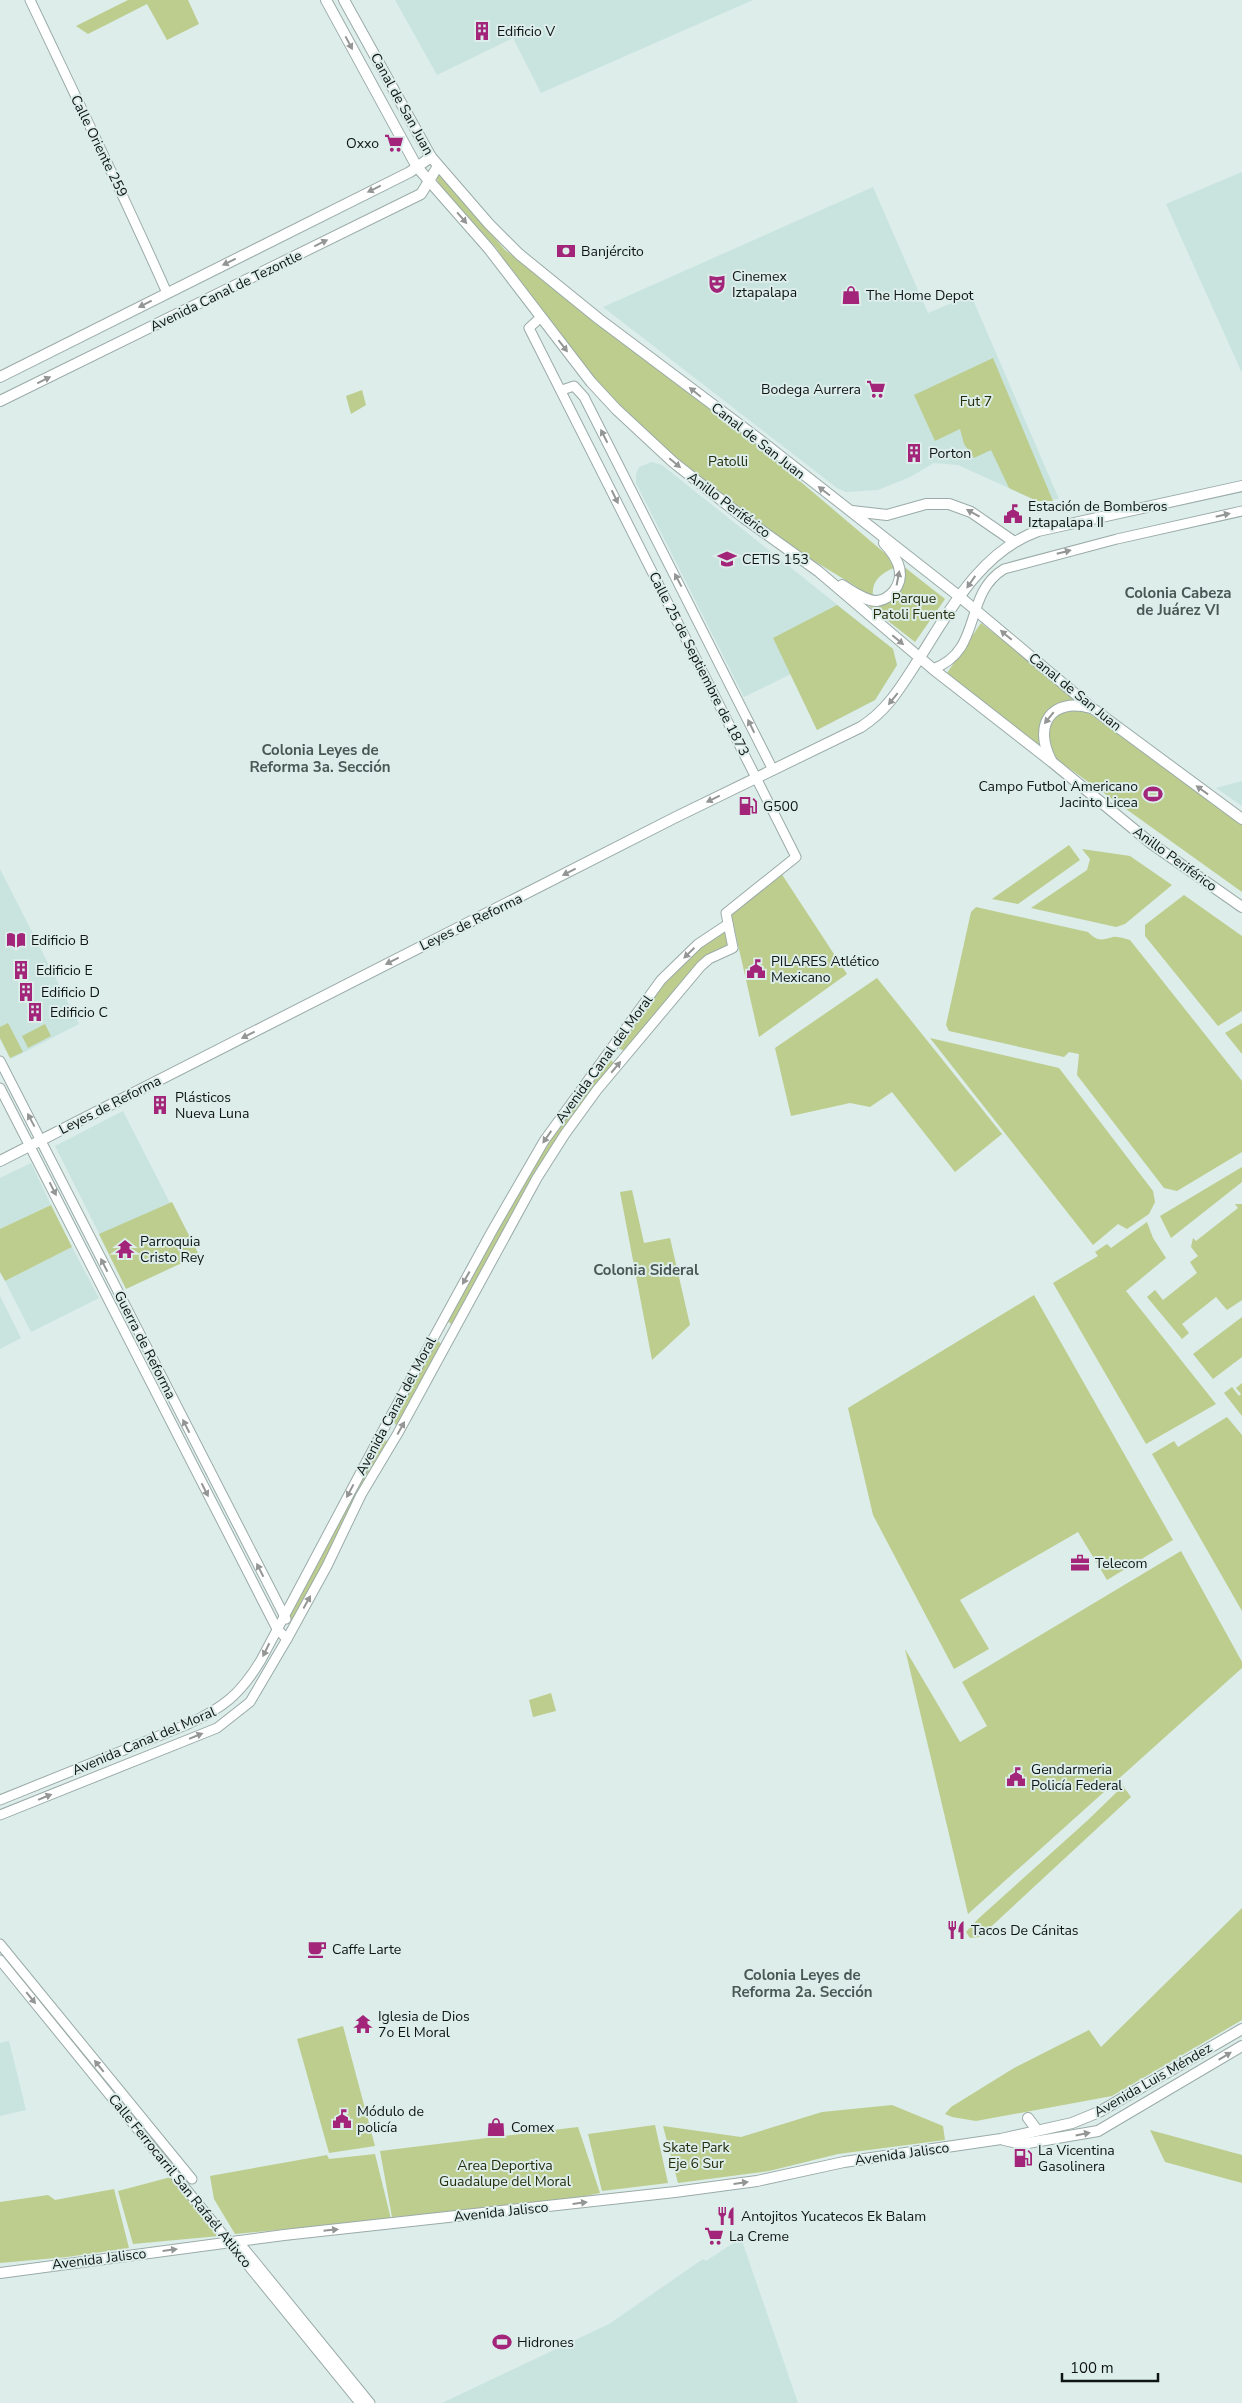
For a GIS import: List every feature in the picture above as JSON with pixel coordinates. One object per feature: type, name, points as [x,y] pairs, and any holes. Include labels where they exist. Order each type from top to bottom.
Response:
[{"type":"main road","name":"Calle Oriente 259","points":[[30,0],[130,210],[167,293]]},
{"type":"main road","name":"Canal de San Juan","points":[[326,0],[417,167],[430,182]]},
{"type":"main road","name":"Canal de San Juan","points":[[344,0],[431,157],[495,230],[543,275],[976,609],[1092,708],[1242,818]]},
{"type":"main road","name":"Avenida Canal de Tezontle","points":[[0,377],[417,167],[431,157]]},
{"type":"main road","name":"Avenida Canal de Tezontle","points":[[0,401],[421,194],[438,166]]},
{"type":"main road","name":"Anillo Periférico","points":[[430,182],[489,249],[540,318],[591,382],[654,446],[744,518],[818,571],[933,669],[1052,762],[1152,844],[1242,907]]},
{"type":"main road","name":"Calle 25 de Septiembre de 1873","points":[[540,318],[529,328],[562,390],[796,857],[726,913],[728,924]]},
{"type":"main road","name":"Calle 25 de Septiembre de 1873","points":[[562,390],[574,386],[580,391],[773,770]]},
{"type":"main road","name":"Leyes de Reforma","points":[[0,1161],[757,777],[852,732],[876,718],[895,697],[960,597],[989,561],[1013,541],[1038,530],[1242,486]]},
{"type":"main road","points":[[855,514],[887,514],[926,504],[950,504],[971,512],[1013,541]]},
{"type":"main road","points":[[933,669],[949,662],[955,656],[971,630],[982,590],[990,579],[1004,568],[1242,511]]},
{"type":"main road","points":[[818,571],[869,600],[885,599],[893,592],[900,580],[897,559],[855,514]]},
{"type":"main road","points":[[636,540],[653,532]]},
{"type":"main road","points":[[1052,762],[1042,737],[1044,726],[1049,717],[1068,705],[1092,708]]},
{"type":"main road","name":"Avenida Canal del Moral","points":[[0,1800],[62,1777],[215,1712],[226,1704],[249,1680],[484,1245],[544,1141],[661,980],[698,944],[728,924],[733,948],[709,959],[701,966],[597,1090],[565,1134],[537,1178],[398,1433],[361,1495],[327,1566],[250,1702],[216,1728],[0,1815]]},
{"type":"main road","name":"Guerra de Reforma","points":[[0,1061],[284,1616],[293,1627]]},
{"type":"main road","name":"Guerra de Reforma","points":[[0,1088],[277,1629],[287,1639]]},
{"type":"main road","points":[[61,1206],[71,1201]]},
{"type":"main road","points":[[120,1322],[131,1317]]},
{"type":"main road","points":[[134,1350],[145,1345]]},
{"type":"main road","points":[[156,1394],[167,1389]]},
{"type":"main road","name":"Calle Ferrocarril San Rafaél Atlixco","points":[[0,1944],[192,2179]]},
{"type":"main road","name":"Calle Ferrocarril San Rafaél Atlixco","points":[[0,1960],[370,2403]]},
{"type":"main road","name":"Avenida Luis Méndez","points":[[1000,2139],[1072,2123],[1099,2112],[1242,2028]]},
{"type":"main road","name":"Avenida Luis Méndez","points":[[1000,2139],[1022,2144],[1098,2131],[1242,2046]]},
{"type":"main road","points":[[1028,2118],[1037,2130]]},
{"type":"main road","name":"Avenida Jalisco","points":[[0,2273],[234,2241],[757,2181],[844,2162],[1000,2139]]},
{"type":"main road","name":"Calle Ferrocarril San Rafaél Atlixco","points":[[234,2241],[360,2403]]},
{"type":"shaded area","points":[[395,0],[753,0],[541,93],[513,38],[437,75]]},
{"type":"shaded area","points":[[1242,172],[1242,373],[1166,204]]},
{"type":"shaded area","points":[[873,187],[928,313],[971,295],[1059,499],[1037,501],[958,465],[934,463],[910,477],[878,490],[846,492],[837,488],[603,307]]},
{"type":"shaded area","name":"CETIS 153","points":[[652,462],[662,465],[893,649],[897,665],[875,700],[817,730],[791,674],[744,697],[636,483],[636,474],[639,467]]},
{"type":"shaded area","points":[[1242,781],[1242,806],[1216,788]]},
{"type":"shaded area","points":[[0,869],[79,1024],[11,1059],[0,1039]]},
{"type":"shaded area","points":[[123,1111],[194,1250],[125,1285],[55,1146]]},
{"type":"shaded area","points":[[31,1163],[51,1205],[0,1229],[0,1178]]},
{"type":"shaded area","points":[[72,1247],[99,1298],[31,1332],[5,1281]]},
{"type":"shaded area","points":[[0,1296],[21,1338],[0,1349]]},
{"type":"shaded area","points":[[9,2041],[26,2110],[0,2116],[0,2043]]},
{"type":"shaded area","points":[[741,2238],[798,2403],[442,2403],[609,2324],[703,2259],[706,2261]]},
{"type":"green space","points":[[128,0],[188,0],[199,24],[167,40],[147,4],[88,34],[76,26]]},
{"type":"green space","name":"Patolli","points":[[439,174],[505,250],[749,438],[887,555],[894,568],[885,572],[875,582],[873,597],[811,559],[735,506],[682,464],[639,425],[585,369],[514,276],[497,249],[439,185],[436,176]]},
{"type":"green space","name":"Fut 7","points":[[993,358],[1053,501],[1037,501],[1009,488],[991,450],[974,458],[964,444],[960,429],[935,441],[914,395]]},
{"type":"green space","points":[[362,390],[366,405],[351,414],[346,396]]},
{"type":"green space","name":"Parque Patoli Fuente","points":[[903,566],[945,599],[915,642],[869,606],[880,605]]},
{"type":"green space","points":[[837,605],[893,649],[897,665],[875,700],[817,730],[773,638]]},
{"type":"green space","points":[[981,623],[1078,700],[1058,704],[1046,714],[1040,729],[1039,749],[947,673]]},
{"type":"green space","points":[[1071,708],[1083,710],[1093,716],[1242,825],[1242,892],[1059,761],[1050,746],[1050,725],[1052,719]]},
{"type":"green space","points":[[1069,845],[1080,860],[1018,904],[992,899]]},
{"type":"green space","points":[[1082,849],[1130,856],[1172,885],[1125,924],[1116,927],[1031,908],[1087,870],[1090,859]]},
{"type":"green space","points":[[781,873],[847,974],[759,1037],[731,914]]},
{"type":"green space","points":[[1184,895],[1242,936],[1242,1011],[1218,1026],[1145,936],[1145,925]]},
{"type":"green space","points":[[976,907],[1088,932],[1100,939],[1119,937],[1130,940],[1242,1081],[1242,1152],[1177,1191],[1164,1188],[1077,1075],[1079,1054],[1069,1052],[1064,1057],[949,1031],[946,1025],[971,912]]},
{"type":"green space","points":[[727,925],[729,944],[707,956],[626,1052],[617,1047],[664,981],[700,946]]},
{"type":"green space","points":[[877,978],[1002,1134],[955,1172],[892,1092],[870,1107],[850,1103],[791,1116],[775,1048]]},
{"type":"green space","points":[[8,1023],[23,1052],[10,1058],[0,1038],[0,1027]]},
{"type":"green space","points":[[1242,1023],[1242,1054],[1225,1033]]},
{"type":"green space","points":[[45,1024],[51,1036],[28,1048],[22,1036]]},
{"type":"green space","points":[[930,1038],[1059,1068],[1153,1191],[1155,1202],[1149,1214],[1127,1229],[1118,1224],[1093,1245]]},
{"type":"green space","points":[[609,1059],[616,1064],[592,1092],[453,1325],[445,1320],[545,1145],[603,1061]]},
{"type":"green space","points":[[1242,1167],[1242,1182],[1171,1238],[1160,1216]]},
{"type":"green space","points":[[632,1190],[644,1243],[670,1238],[690,1325],[652,1360],[620,1192]]},
{"type":"green space","points":[[172,1202],[199,1255],[126,1289],[99,1234]]},
{"type":"green space","points":[[1235,1204],[1242,1204],[1242,1300],[1227,1310],[1216,1297],[1182,1324],[1189,1333],[1182,1339],[1147,1297],[1155,1290],[1163,1300],[1197,1273],[1190,1262],[1198,1256],[1191,1247],[1193,1238],[1196,1241],[1238,1208]]},
{"type":"green space","points":[[51,1205],[72,1247],[5,1281],[0,1272],[0,1229]]},
{"type":"green space","points":[[1147,1222],[1153,1238],[1166,1258],[1126,1291],[1216,1404],[1146,1444],[1053,1283],[1098,1256],[1095,1252],[1107,1244],[1111,1248]]},
{"type":"green space","points":[[1034,1295],[1173,1540],[1107,1580],[1078,1532],[960,1600],[989,1649],[954,1669],[873,1515],[848,1408]]},
{"type":"green space","points":[[1242,1317],[1242,1357],[1213,1379],[1193,1354]]},
{"type":"green space","points":[[435,1338],[442,1345],[398,1429],[392,1418]]},
{"type":"green space","points":[[1242,1383],[1242,1416],[1224,1393],[1232,1387],[1239,1396],[1241,1394],[1236,1388]]},
{"type":"green space","points":[[1227,1417],[1242,1435],[1242,1611],[1152,1454],[1174,1441],[1178,1447]]},
{"type":"green space","points":[[380,1439],[391,1442],[293,1623],[287,1615]]},
{"type":"green space","points":[[1181,1551],[1242,1662],[1242,1668],[968,1914],[905,1649],[960,1742],[987,1726],[962,1682]]},
{"type":"green space","points":[[551,1693],[556,1711],[533,1717],[529,1700]]},
{"type":"green space","points":[[1123,1786],[1131,1797],[980,1937],[970,1938],[966,1932],[978,1919]]},
{"type":"green space","points":[[1242,1908],[1242,2020],[1112,2096],[976,2121],[945,2114],[951,2107],[1014,2068],[1089,2030],[1101,2047]]},
{"type":"green space","points":[[343,2026],[375,2146],[329,2153],[297,2039]]},
{"type":"green space","name":"Skate Park Eje 6 Sur","points":[[892,2105],[943,2126],[945,2140],[838,2154],[769,2171],[678,2183],[663,2126],[741,2137],[822,2112]]},
{"type":"green space","points":[[655,2125],[668,2183],[602,2191],[588,2134]]},
{"type":"green space","name":"Area Deportiva Guadalupe del Moral","points":[[578,2127],[600,2193],[513,2211],[392,2217],[380,2151]]},
{"type":"green space","points":[[1150,2130],[1242,2155],[1242,2183],[1165,2162]]},
{"type":"green space","points":[[375,2154],[391,2219],[235,2234],[214,2199],[210,2176],[327,2155],[329,2159]]},
{"type":"green space","points":[[171,2177],[219,2236],[133,2244],[118,2191]]},
{"type":"green space","points":[[114,2189],[129,2248],[67,2257],[0,2263],[0,2202],[48,2195],[55,2200]]},
{"type":"place","name":"Edificio V","points":[[482,31]]},
{"type":"place","name":"Oxxo","points":[[394,143]]},
{"type":"place","name":"Banjército","points":[[566,251]]},
{"type":"place","name":"Cinemex Iztapalapa","points":[[717,284]]},
{"type":"place","name":"The Home Depot","points":[[851,295]]},
{"type":"place","name":"Bodega Aurrera","points":[[876,389]]},
{"type":"place","name":"Porton","points":[[914,453]]},
{"type":"place","name":"Estación de Bomberos Iztapalapa II","points":[[1013,514]]},
{"type":"place","name":"CETIS 153","points":[[727,559]]},
{"type":"place","name":"Campo Futbol Americano Jacinto Licea","points":[[1153,794]]},
{"type":"place","name":"G500","points":[[748,806]]},
{"type":"place","name":"Edificio B","points":[[16,940]]},
{"type":"place","name":"PILARES Atlético Mexicano","points":[[756,969]]},
{"type":"place","name":"Edificio E","points":[[21,970]]},
{"type":"place","name":"Edificio D","points":[[26,992]]},
{"type":"place","name":"Edificio C","points":[[35,1012]]},
{"type":"place","name":"Plásticos Nueva Luna","points":[[160,1105]]},
{"type":"place","name":"Parroquia Cristo Rey","points":[[125,1249]]},
{"type":"place","name":"Telecom","points":[[1080,1563]]},
{"type":"place","name":"Gendarmeria Policía Federal","points":[[1016,1777]]},
{"type":"place","name":"Tacos De Cánitas","points":[[956,1930]]},
{"type":"place","name":"Caffe Larte","points":[[317,1949]]},
{"type":"place","name":"Iglesia de Dios 7o El Moral","points":[[363,2024]]},
{"type":"place","name":"Módulo de policía","points":[[342,2119]]},
{"type":"place","name":"Comex","points":[[496,2127]]},
{"type":"place","name":"La Vicentina Gasolinera","points":[[1023,2158]]},
{"type":"place","name":"Antojitos Yucatecos Ek Balam","points":[[726,2216]]},
{"type":"place","name":"La Creme","points":[[714,2236]]},
{"type":"place","name":"Hidrones","points":[[502,2342]]},
{"type":"district","name":"Colonia Cabeza de Juárez VI","points":[[1178,602]]},
{"type":"district","name":"Colonia Leyes de Reforma 3a. Sección","points":[[320,758]]},
{"type":"district","name":"Colonia Sideral","points":[[646,1270]]},
{"type":"district","name":"Colonia Leyes de Reforma 2a. Sección","points":[[802,1984]]}]
